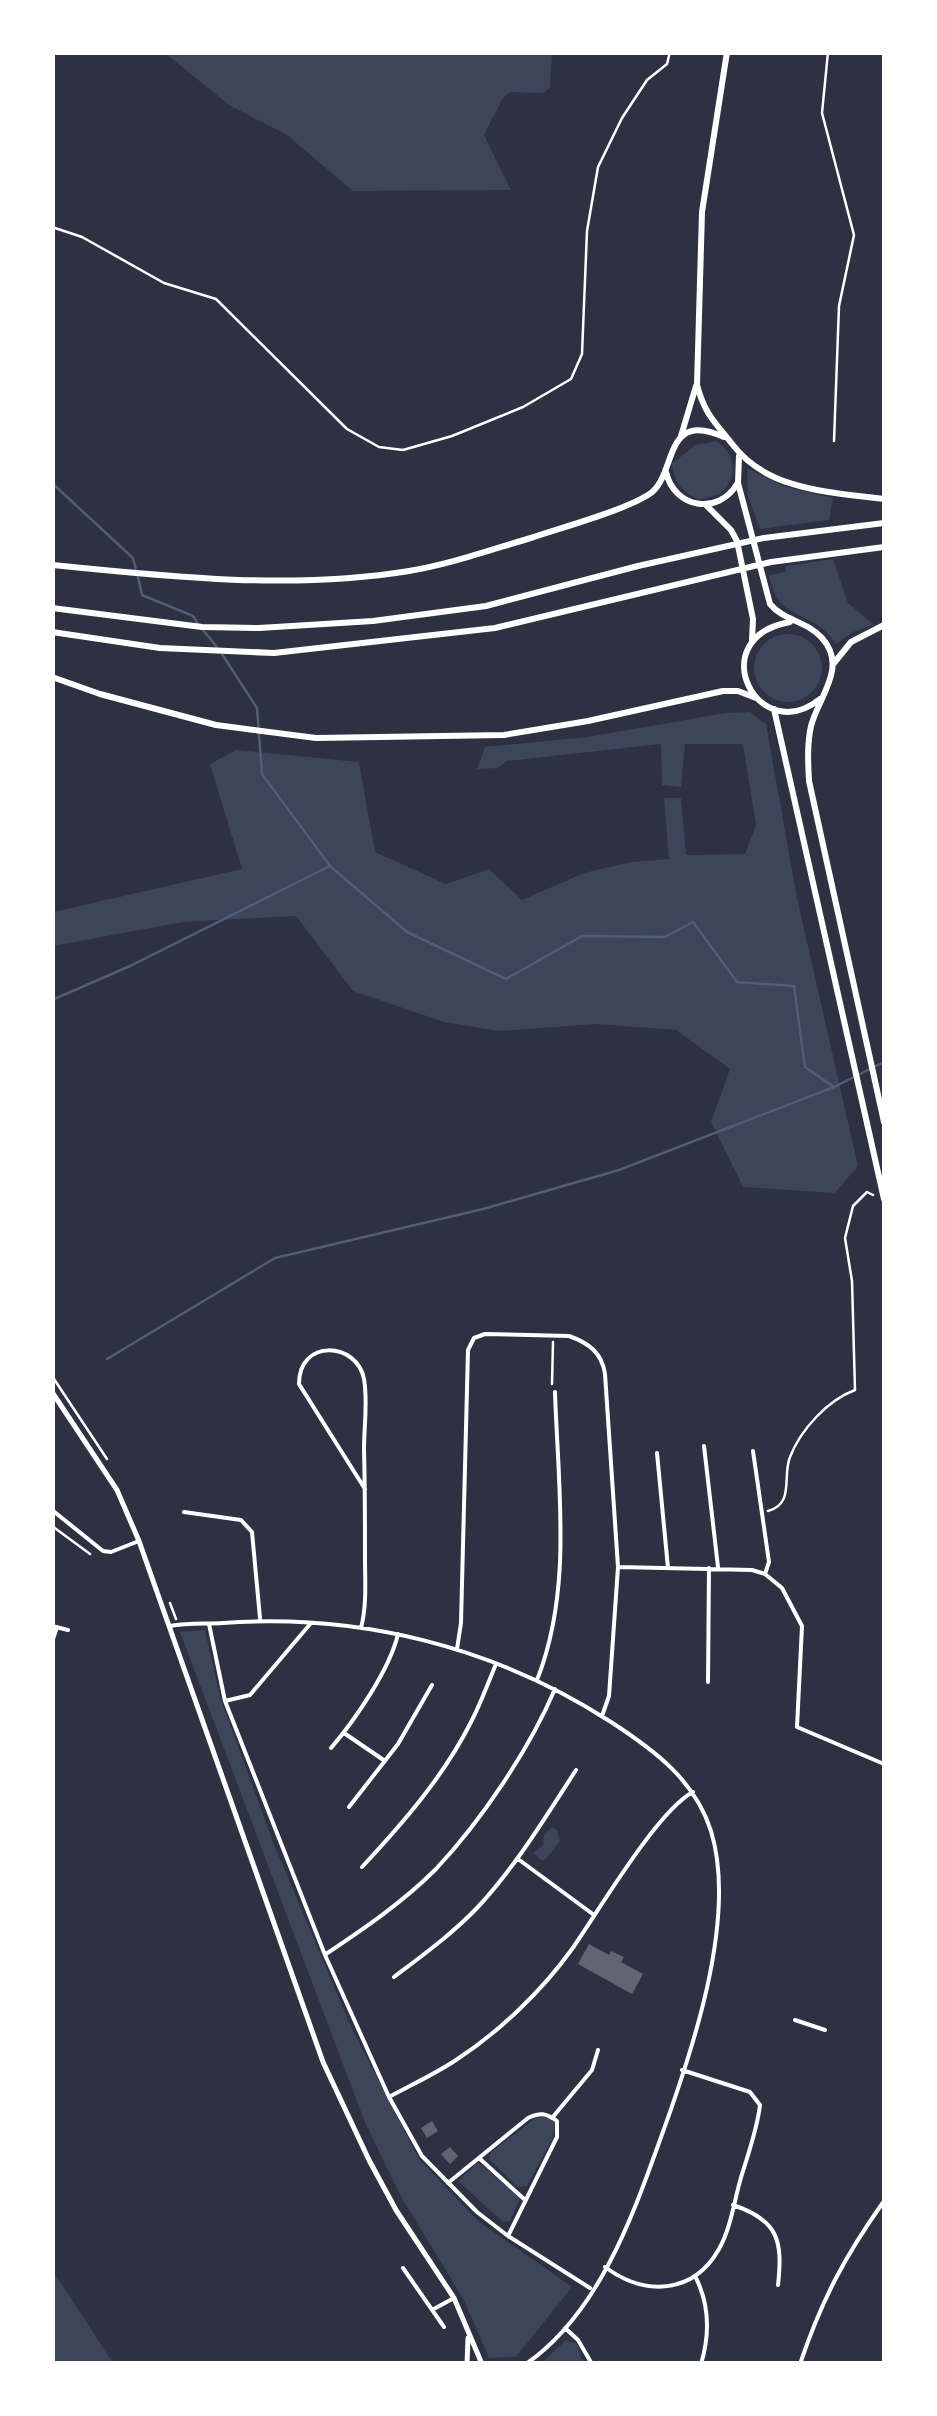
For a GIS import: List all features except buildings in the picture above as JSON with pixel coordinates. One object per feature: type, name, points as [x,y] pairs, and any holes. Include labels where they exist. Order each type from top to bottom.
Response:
[{"type":"highway","points":[[52,565],[246,578],[350,577],[410,570],[460,558],[544,534],[646,497],[662,483],[696,385],[702,212],[727,52]]},
{"type":"highway","points":[[696,385],[707,416],[738,456],[772,478],[884,499]]},
{"type":"highway","points":[[680,438],[702,431],[724,437]]},
{"type":"highway","points":[[738,456],[738,483],[764,591],[778,614],[812,629],[822,638],[833,664],[832,676],[811,727],[809,781],[884,1122]]},
{"type":"highway","points":[[666,472],[678,495],[687,502],[706,505],[728,496],[738,483]]},
{"type":"highway","points":[[706,505],[737,540],[753,619],[744,670],[756,698]]},
{"type":"highway","points":[[52,608],[202,628],[373,620],[486,606],[764,538],[884,524]]},
{"type":"highway","points":[[52,632],[160,648],[274,653],[495,628],[726,571],[884,547]]},
{"type":"highway","points":[[752,641],[772,625],[792,622]]},
{"type":"highway","points":[[833,664],[851,642],[880,627]]},
{"type":"highway","points":[[52,677],[216,725],[316,738],[504,735],[723,691],[738,691],[774,710],[799,711],[821,698]]},
{"type":"highway","points":[[774,710],[884,1197]]},
{"type":"street","points":[[456,1649],[461,1622],[468,1350],[474,1338],[485,1334],[582,1340],[596,1350],[603,1362],[618,1567],[609,1696],[602,1716]]},
{"type":"street","points":[[361,1628],[364,1603],[365,1489],[364,1379],[360,1369],[341,1352],[311,1354],[302,1364],[299,1384],[365,1489]]},
{"type":"street","points":[[52,1392],[117,1490],[139,1542],[324,2062],[368,2160],[454,2298],[482,2364]]},
{"type":"street","points":[[537,1680],[545,1660],[557,1598],[560,1558],[555,1392]]},
{"type":"street","points":[[704,1446],[718,1567]]},
{"type":"street","points":[[753,1451],[769,1562],[765,1574]]},
{"type":"street","points":[[657,1453],[668,1568]]},
{"type":"street","points":[[52,1510],[104,1551],[139,1542]]},
{"type":"street","points":[[184,1512],[241,1520],[252,1532],[261,1620]]},
{"type":"street","points":[[618,1567],[718,1567],[765,1574],[782,1588],[802,1626],[796,1727],[884,1764]]},
{"type":"street","points":[[708,1682],[710,1568]]},
{"type":"street","points":[[170,1626],[261,1620],[312,1622],[398,1634],[497,1662],[602,1716],[656,1754],[693,1792],[713,1842],[720,1908],[703,1997],[682,2070],[642,2188],[605,2267],[564,2328],[526,2364]]},
{"type":"street","points":[[225,1701],[250,1695],[312,1622]]},
{"type":"street","points":[[208,1624],[225,1701],[325,1954],[388,2097],[422,2156],[477,2212],[592,2289]]},
{"type":"street","points":[[52,1642],[55,1626],[68,1630]]},
{"type":"street","points":[[331,1748],[344,1733],[398,1634]]},
{"type":"street","points":[[362,1867],[437,1778],[471,1723],[497,1662]]},
{"type":"street","points":[[350,1807],[432,1685]]},
{"type":"street","points":[[325,1954],[387,1913],[436,1868],[482,1812],[555,1689]]},
{"type":"street","points":[[344,1733],[385,1760]]},
{"type":"street","points":[[394,1977],[443,1940],[476,1908],[518,1859],[576,1770]]},
{"type":"street","points":[[388,2097],[457,2060],[529,2000],[571,1951],[665,1818],[693,1792]]},
{"type":"street","points":[[518,1859],[594,1915]]},
{"type":"street","points":[[795,2020],[825,2030]]},
{"type":"street","points":[[552,2118],[592,2070],[598,2050]]},
{"type":"street","points":[[605,2267],[644,2288],[662,2289],[695,2276],[721,2246],[760,2105],[750,2092],[682,2070]]},
{"type":"street","points":[[448,2183],[528,2118],[538,2114],[552,2118],[558,2128],[557,2137],[508,2236]]},
{"type":"street","points":[[479,2158],[526,2200]]},
{"type":"street","points":[[800,2364],[819,2306],[853,2245],[884,2201]]},
{"type":"street","points":[[733,2205],[756,2212],[769,2223],[778,2240],[781,2259],[778,2284]]},
{"type":"street","points":[[404,2268],[444,2327]]},
{"type":"street","points":[[695,2276],[704,2296],[707,2326],[701,2364]]},
{"type":"street","points":[[432,2310],[454,2298]]},
{"type":"street","points":[[564,2328],[578,2340],[592,2364]]},
{"type":"street","points":[[467,2364],[468,2336]]},
{"type":"lane","points":[[52,227],[82,236],[164,283],[216,299],[347,429],[380,447],[403,450],[452,436],[522,407],[571,379],[582,354],[587,231],[598,167],[622,118],[647,80],[667,64],[670,52]]},
{"type":"lane","points":[[828,52],[822,113],[854,234],[840,306],[834,441]]},
{"type":"path","points":[[763,1512],[775,1510],[784,1501],[788,1460],[811,1423],[836,1399],[855,1390],[852,1280],[845,1238],[851,1211],[858,1200],[867,1192],[884,1197]]},
{"type":"path","points":[[553,1336],[555,1392]]},
{"type":"path","points":[[52,1526],[90,1554]]},
{"type":"shaded area","points":[[552,52],[550,87],[544,93],[510,92],[484,135],[511,190],[353,191],[287,135],[229,105],[165,53]]},
{"type":"shaded area","points":[[717,441],[731,460],[732,474],[720,494],[699,500],[680,486],[672,464],[695,445]]},
{"type":"shaded area","points":[[747,468],[783,486],[833,498],[829,520],[760,529],[748,495]]},
{"type":"shaded area","points":[[833,559],[848,603],[874,625],[853,632],[836,644],[816,624],[780,602],[769,575],[786,572],[786,566]]},
{"type":"shaded area","points":[[788,634],[801,636],[812,644],[820,655],[820,681],[812,692],[801,700],[788,702],[775,700],[764,692],[756,681],[754,668],[756,655],[764,644],[775,636]]},
{"type":"shaded area","points":[[750,712],[766,724],[797,898],[858,1166],[835,1193],[743,1187],[711,1122],[730,1069],[676,1030],[595,1024],[500,1031],[444,1022],[353,991],[296,916],[183,922],[53,946],[53,912],[242,869],[210,764],[236,750],[359,762],[375,852],[446,884],[489,869],[522,900],[584,873],[631,862],[669,859],[664,798],[681,798],[686,855],[745,854],[756,825],[743,744],[685,744],[681,787],[662,785],[661,744],[507,761],[498,768],[477,769],[485,747],[588,737]]},
{"type":"shaded area","points":[[205,1630],[220,1697],[273,1842],[352,2029],[419,2159],[478,2221],[572,2287],[516,2357],[489,2358],[464,2300],[400,2195],[364,2120],[180,1632]]},
{"type":"shaded area","points":[[552,1827],[560,1841],[541,1860],[534,1853]]},
{"type":"shaded area","points":[[538,2116],[555,2122],[553,2138],[527,2186],[517,2187],[489,2159],[491,2152]]},
{"type":"shaded area","points":[[478,2162],[520,2198],[510,2221],[503,2222],[458,2181]]},
{"type":"shaded area","points":[[53,2271],[113,2363],[53,2363]]},
{"type":"shaded area","points":[[566,2340],[576,2343],[584,2363],[541,2363]]},
{"type":"waterway","points":[[52,483],[133,558],[136,570]]},
{"type":"waterway","points":[[138,577],[142,595],[193,616],[198,624]]},
{"type":"waterway","points":[[203,630],[217,647]]},
{"type":"waterway","points":[[222,654],[257,708],[262,774],[330,866],[407,932],[506,979],[582,936],[665,937],[693,922],[737,982],[794,986],[805,1067],[834,1087]]},
{"type":"waterway","points":[[52,1000],[130,966],[330,866]]},
{"type":"waterway","points":[[107,1359],[275,1258],[483,1209],[619,1170],[834,1087],[884,1062]]}]
